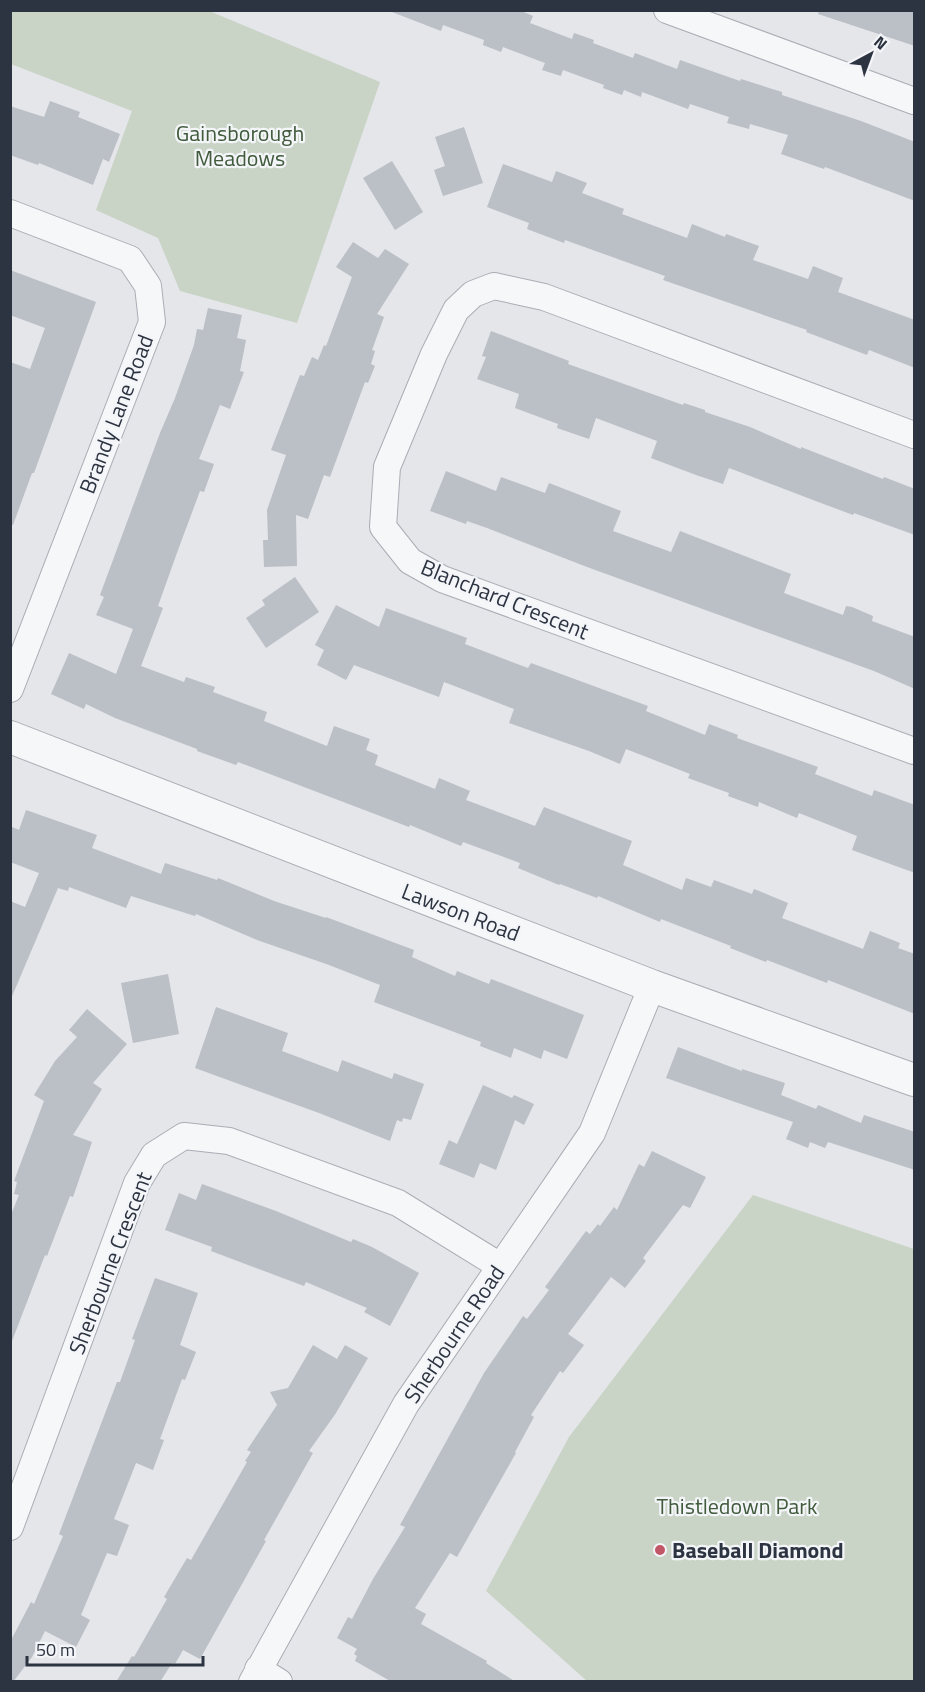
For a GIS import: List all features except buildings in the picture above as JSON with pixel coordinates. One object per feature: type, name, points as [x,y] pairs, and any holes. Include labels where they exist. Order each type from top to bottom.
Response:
[{"type":"street","points":[[667,10],[915,101]]},
{"type":"street","name":"Brandy Lane Road","points":[[10,213],[130,259],[148,286],[152,322],[10,689]]},
{"type":"street","name":"Blanchard Crescent","points":[[915,435],[544,297],[494,286],[472,294],[456,310],[434,354],[387,467],[383,527],[410,561],[442,579],[915,751]]},
{"type":"street","name":"Lawson Road","points":[[10,737],[652,986],[915,1080]]},
{"type":"street","name":"Sherbourne Road","points":[[263,1677],[405,1404],[592,1133],[652,986]]},
{"type":"street","name":"Sherbourne Crescent","points":[[10,1527],[136,1183],[154,1155],[184,1136],[229,1141],[398,1203],[500,1266]]},
{"type":"green space","name":"Gainsborough Meadows","points":[[10,11],[212,11],[380,82],[297,323],[180,291],[158,238],[96,210],[132,111],[11,64]]},
{"type":"green space","name":"Thistledown Park","points":[[753,1195],[914,1249],[914,1681],[587,1681],[486,1591],[569,1437]]},
{"type":"place","name":"Baseball Diamond","points":[[660,1550]]}]
